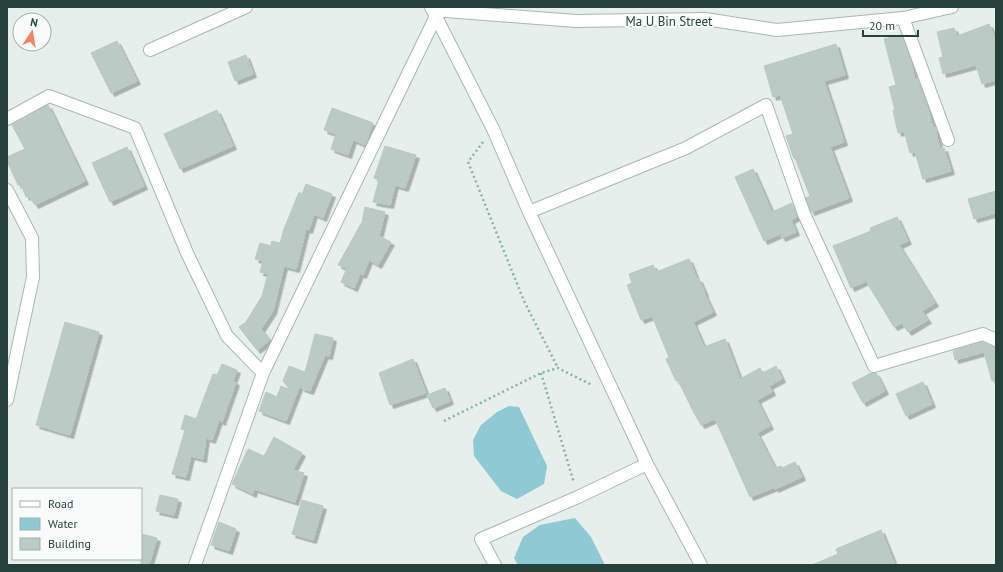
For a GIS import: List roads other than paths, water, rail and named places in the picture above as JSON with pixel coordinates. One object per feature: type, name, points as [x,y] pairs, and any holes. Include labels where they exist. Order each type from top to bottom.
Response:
[{"type":"street","points":[[150,50],[246,7]]},
{"type":"street","name":"Ma U Bin Street","points":[[433,11],[456,9],[576,21],[705,19],[777,30],[903,18],[948,7]]},
{"type":"street","points":[[433,11],[493,129],[529,212],[647,464],[701,565]]},
{"type":"street","points":[[195,565],[263,373],[433,11]]},
{"type":"street","points":[[903,18],[948,140]]},
{"type":"street","points":[[7,119],[50,96],[135,128],[187,253],[227,336],[263,373]]},
{"type":"street","points":[[529,212],[686,148],[766,105],[804,214],[874,366],[984,334],[996,340]]},
{"type":"street","points":[[7,190],[32,238],[33,277],[7,400]]},
{"type":"street","points":[[495,565],[481,539],[578,497],[647,464]]},
{"type":"water","points":[[509,406],[519,407],[547,466],[544,484],[517,499],[501,491],[474,456],[473,440],[481,425],[497,412]]},
{"type":"water","points":[[575,518],[591,537],[605,565],[518,565],[514,558],[523,537],[540,525]]}]
